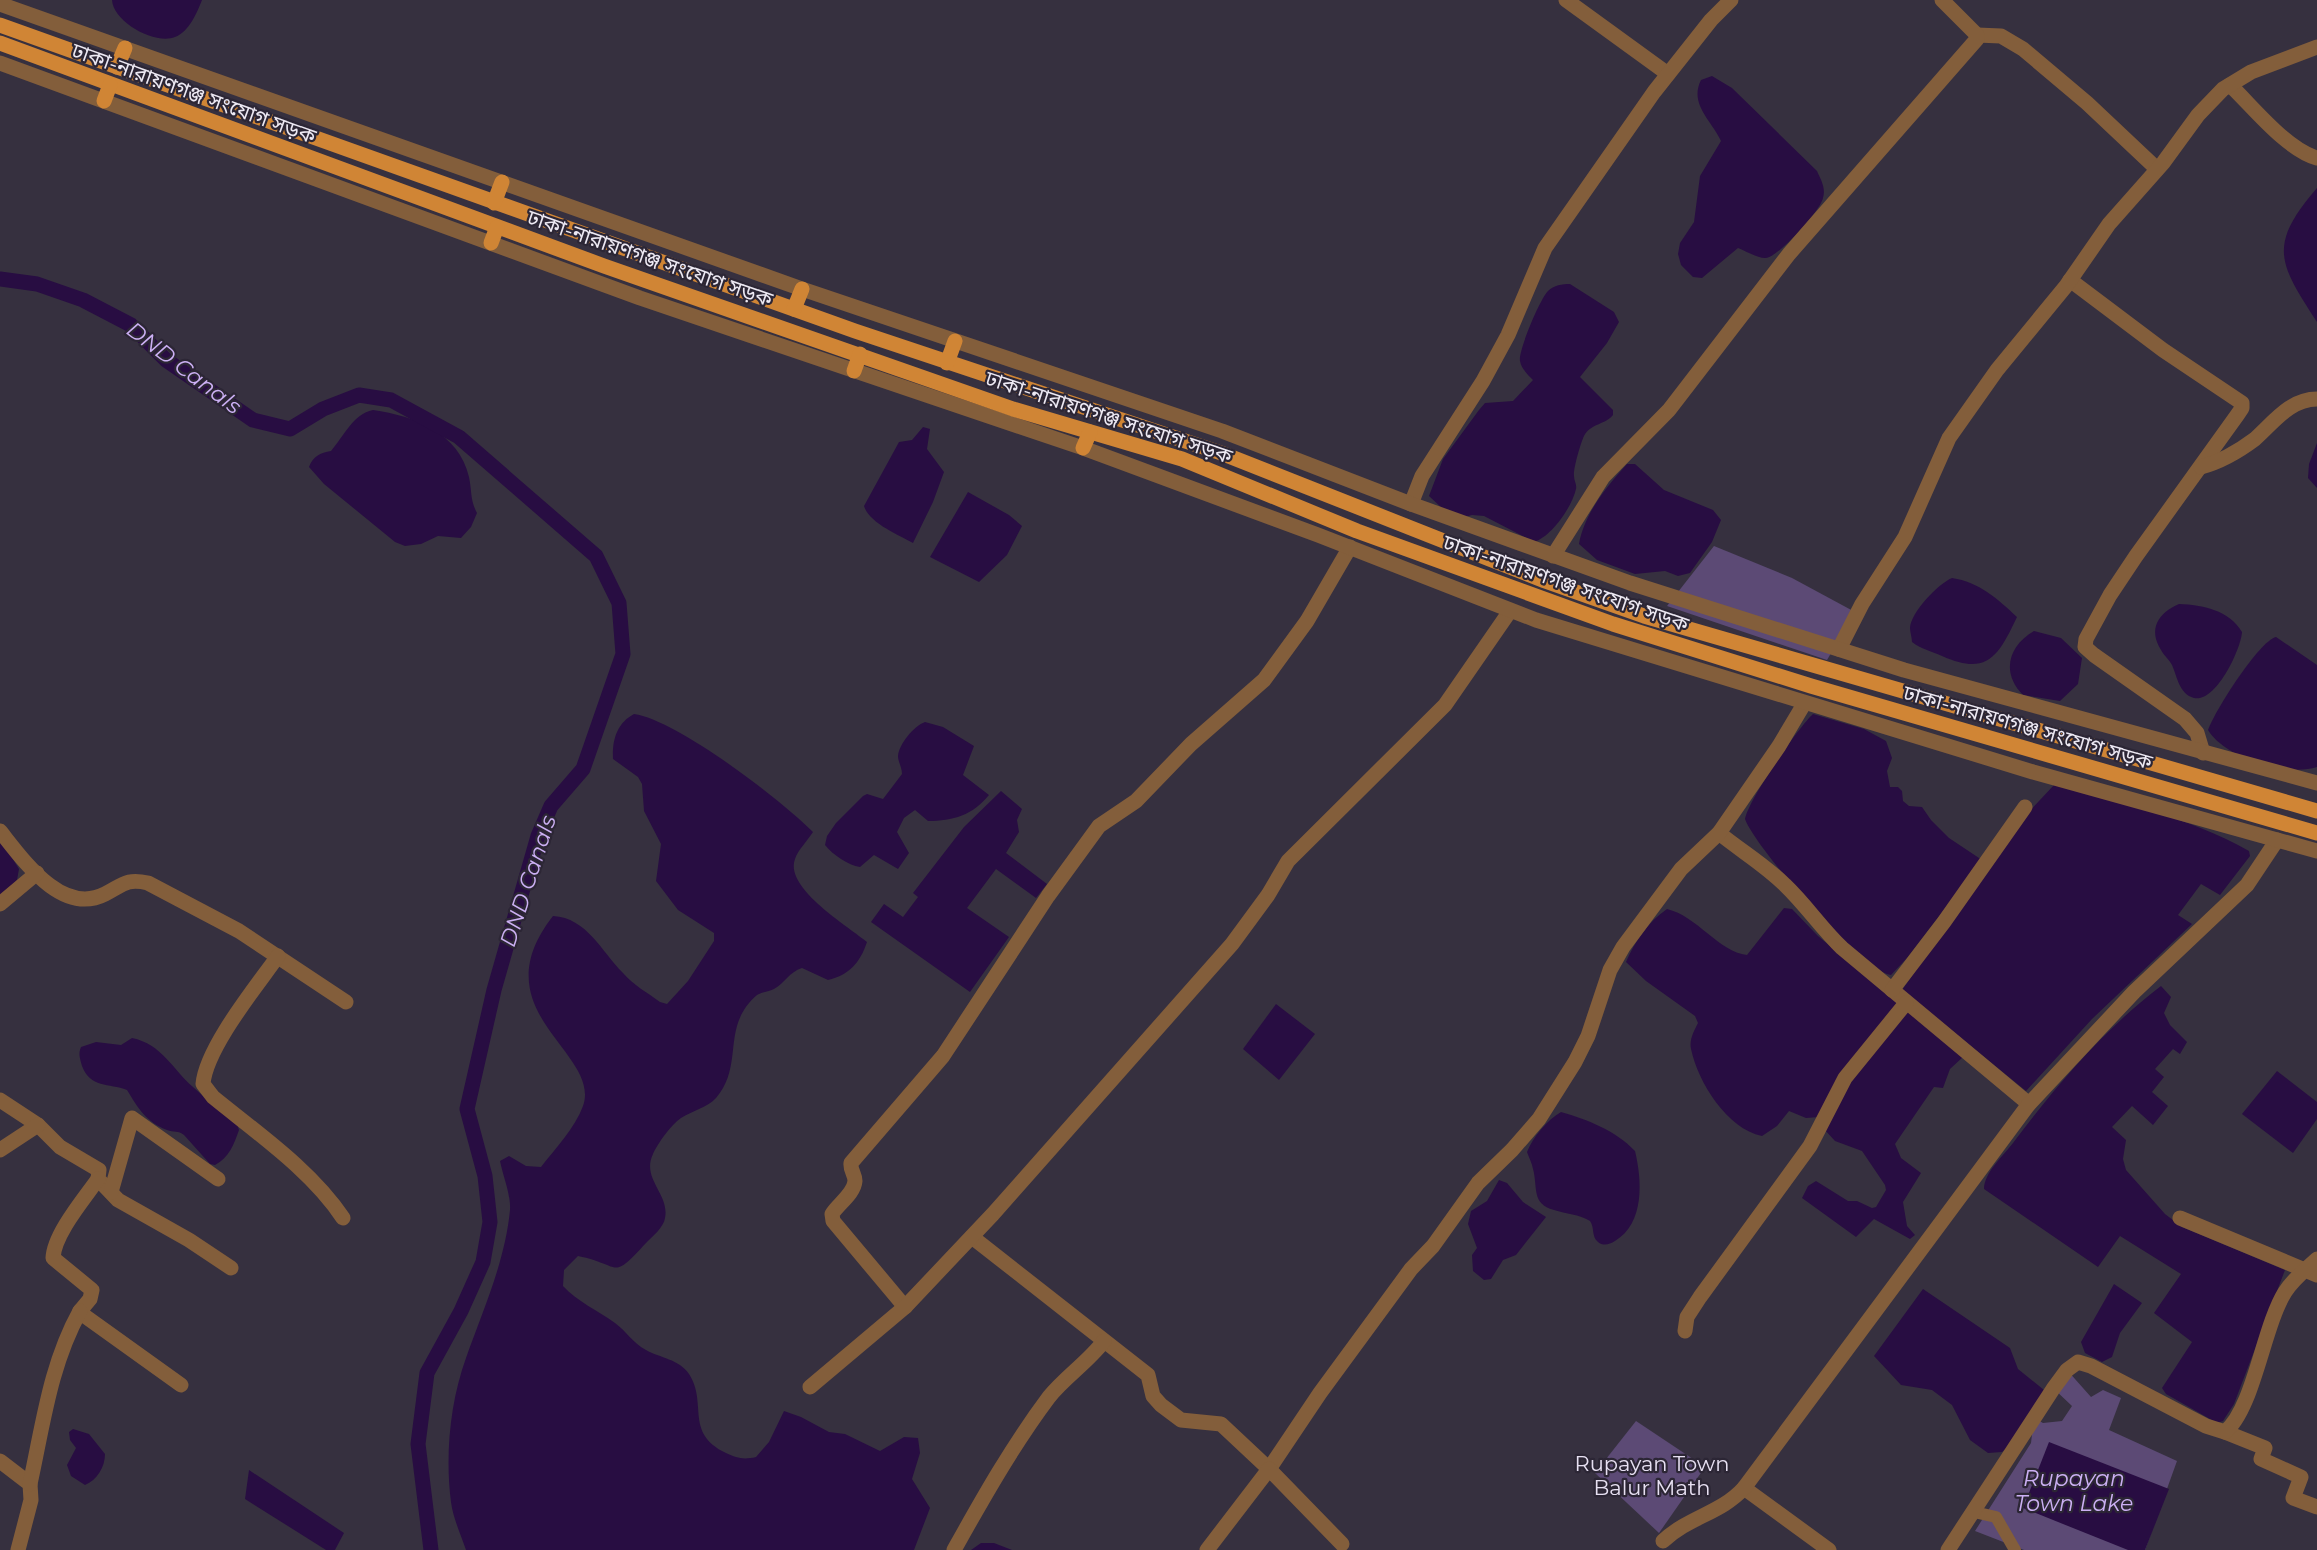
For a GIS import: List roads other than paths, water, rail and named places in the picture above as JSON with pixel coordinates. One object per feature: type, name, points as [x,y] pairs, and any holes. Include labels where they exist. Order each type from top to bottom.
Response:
[{"type":"main road","name":"ঢাকা-নারায়ণগঞ্জ সংযোগ সড়ক","points":[[0,25],[947,363],[1221,453],[1545,581],[1644,616],[2317,811]]},
{"type":"main road","name":"ঢাকা-নারায়ণগঞ্জ সংযোগ সড়ক","points":[[0,43],[497,227],[1013,409],[1182,459],[1392,544],[1705,654],[2317,833]]},
{"type":"main road","points":[[117,67],[125,48]]},
{"type":"main road","points":[[104,101],[110,85]]},
{"type":"main road","points":[[494,203],[501,182]]},
{"type":"main road","points":[[491,243],[497,227]]},
{"type":"main road","points":[[794,309],[802,289]]},
{"type":"main road","points":[[947,363],[955,341]]},
{"type":"main road","points":[[854,371],[860,354]]},
{"type":"main road","points":[[1083,448],[1090,432]]},
{"type":"street","points":[[1566,0],[1668,74]]},
{"type":"street","points":[[1411,504],[1422,476],[1483,381],[1508,335],[1545,248],[1668,74],[1711,20],[1731,0]]},
{"type":"street","points":[[1942,0],[1977,35],[2001,36],[2023,49],[2087,103],[2157,169]]},
{"type":"street","points":[[0,4],[802,289],[1222,431],[1411,504],[1630,583],[1839,649],[2203,753],[2317,783]]},
{"type":"street","points":[[1553,556],[1603,477],[1669,410],[1789,254],[1965,55],[1977,35]]},
{"type":"street","points":[[1839,649],[1862,604],[1905,537],[1949,438],[1997,370],[2070,280],[2109,224],[2157,169],[2209,102],[2251,72],[2317,47]]},
{"type":"street","points":[[0,63],[491,243],[854,371],[1083,448],[1350,547],[1510,610],[1804,704],[2033,772],[2317,850]]},
{"type":"street","points":[[2230,85],[2278,132],[2309,156],[2317,158]]},
{"type":"street","points":[[2070,280],[2163,350],[2242,402],[2238,414],[2110,595],[2086,639],[2085,647],[2185,719],[2197,733],[2203,753]]},
{"type":"street","points":[[2200,467],[2230,455],[2254,440],[2290,407],[2306,399],[2317,399]]},
{"type":"street","points":[[905,1307],[832,1221],[832,1214],[854,1187],[855,1178],[850,1170],[851,1162],[943,1056],[1048,896],[1098,826],[1136,801],[1212,725],[1264,680],[1307,621],[1350,547]]},
{"type":"street","points":[[810,1388],[905,1307],[972,1238],[1220,958],[1262,904],[1288,861],[1445,705],[1510,610]]},
{"type":"street","points":[[1207,1550],[1269,1469],[1320,1393],[1411,1269],[1433,1246],[1478,1183],[1539,1119],[1575,1062],[1592,1025],[1610,970],[1623,946],[1680,869],[1719,833],[1779,746],[1804,704]]},
{"type":"street","points":[[1892,990],[1944,922],[2025,807]]},
{"type":"street","points":[[0,831],[37,873],[70,899],[86,902],[134,880],[148,883],[238,931],[346,1002]]},
{"type":"street","points":[[1719,833],[1772,873],[1806,906],[1821,928],[1906,1003],[2029,1104]]},
{"type":"street","points":[[1663,1541],[1687,1522],[1730,1503],[1744,1488],[2029,1104],[2134,992],[2247,885],[2277,840]]},
{"type":"street","points":[[0,904],[37,873]]},
{"type":"street","points":[[278,956],[219,1043],[204,1071],[203,1084],[213,1097],[299,1170],[334,1204],[344,1218]]},
{"type":"street","points":[[1685,1331],[1687,1317],[1700,1297],[1810,1146],[1845,1078],[1906,1003]]},
{"type":"street","points":[[0,1100],[38,1125],[60,1147],[99,1170],[98,1179],[54,1249],[53,1258],[92,1290],[90,1299],[67,1334],[52,1377],[30,1484],[31,1500],[18,1550]]},
{"type":"street","points":[[111,1192],[132,1118],[218,1179]]},
{"type":"street","points":[[0,1150],[38,1125]]},
{"type":"street","points":[[98,1179],[118,1200],[189,1240],[231,1268]]},
{"type":"street","points":[[2180,1218],[2310,1273]]},
{"type":"street","points":[[972,1238],[1148,1375],[1153,1396],[1181,1420],[1221,1424],[1269,1469],[1342,1544]]},
{"type":"street","points":[[2225,1432],[2239,1415],[2268,1328],[2284,1293],[2310,1273],[2317,1259]]},
{"type":"street","points":[[80,1311],[181,1385]]},
{"type":"street","points":[[954,1550],[984,1496],[1051,1395],[1092,1356],[1104,1341]]},
{"type":"street","points":[[1948,1550],[2053,1389],[2067,1370],[2078,1362],[2091,1365],[2206,1426],[2265,1448],[2261,1459],[2301,1477],[2293,1498],[2317,1507]]},
{"type":"street","points":[[0,1461],[30,1484]]},
{"type":"street","points":[[1744,1488],[1829,1550]]},
{"type":"street","points":[[1974,1512],[1996,1517],[2015,1550]]},
{"type":"water","points":[[112,0],[202,0],[188,27],[180,35],[167,39],[157,38],[136,30],[119,16]]},
{"type":"water","points":[[1712,76],[1732,88],[1817,171],[1823,184],[1824,194],[1815,213],[1779,251],[1765,258],[1738,248],[1702,278],[1693,277],[1681,265],[1678,254],[1680,243],[1694,222],[1700,176],[1721,141],[1703,112],[1698,97],[1701,80]]},
{"type":"water","points":[[2317,188],[2317,322],[2294,284],[2284,255],[2285,240],[2291,225]]},
{"type":"water","points":[[1570,284],[1614,312],[1619,322],[1607,343],[1580,377],[1613,410],[1613,415],[1590,429],[1584,436],[1575,468],[1574,496],[1554,528],[1534,542],[1484,516],[1465,517],[1443,509],[1429,496],[1443,459],[1485,403],[1513,401],[1533,380],[1523,369],[1520,361],[1530,325],[1548,291],[1558,285]]},
{"type":"water","points":[[373,410],[419,422],[433,429],[456,449],[469,477],[472,500],[477,513],[471,527],[461,538],[438,536],[421,544],[405,546],[395,542],[324,484],[309,467],[317,456],[331,451],[354,421]]},
{"type":"water","points":[[923,427],[930,429],[927,449],[944,472],[933,502],[913,543],[878,523],[864,506],[899,442],[912,440]]},
{"type":"water","points":[[2317,443],[2317,488],[2308,478],[2309,464]]},
{"type":"water","points":[[1627,464],[1635,464],[1664,490],[1713,510],[1721,520],[1712,542],[1690,573],[1678,576],[1665,571],[1635,574],[1597,560],[1579,544],[1591,511],[1604,491]]},
{"type":"water","points":[[968,492],[1009,515],[1022,526],[1007,555],[979,582],[930,557]]},
{"type":"water","points":[[1952,578],[1979,587],[2017,617],[1997,652],[1980,663],[1957,662],[1912,642],[1910,628],[1915,614],[1933,592]]},
{"type":"water","points":[[2179,604],[2215,610],[2230,618],[2242,632],[2241,640],[2226,673],[2211,692],[2202,697],[2194,698],[2185,693],[2155,635],[2157,622],[2166,612]]},
{"type":"water","points":[[2034,631],[2061,638],[2082,658],[2078,684],[2060,701],[2023,695],[2012,678],[2010,669],[2013,652],[2025,637]]},
{"type":"water","points":[[2276,637],[2317,665],[2317,767],[2289,769],[2257,763],[2228,749],[2208,730],[2249,663],[2268,641]]},
{"type":"water","points":[[634,714],[653,719],[701,745],[777,800],[813,832],[795,859],[794,870],[799,882],[820,905],[867,942],[857,962],[842,975],[828,980],[802,968],[774,989],[757,995],[746,1007],[735,1033],[732,1059],[725,1085],[713,1101],[677,1121],[665,1134],[653,1154],[650,1163],[651,1171],[664,1201],[665,1218],[662,1225],[621,1267],[578,1256],[564,1270],[563,1286],[615,1323],[641,1347],[685,1369],[694,1385],[701,1427],[705,1436],[713,1445],[730,1455],[744,1458],[756,1457],[769,1442],[784,1411],[829,1432],[845,1434],[880,1451],[904,1437],[918,1438],[920,1453],[912,1479],[930,1508],[914,1550],[466,1550],[455,1520],[449,1484],[450,1429],[461,1375],[493,1286],[507,1229],[510,1204],[500,1161],[509,1156],[526,1166],[541,1167],[570,1130],[583,1106],[584,1086],[576,1067],[547,1027],[535,1004],[529,979],[534,950],[553,916],[565,918],[593,937],[631,981],[660,1002],[667,1004],[688,981],[714,941],[714,933],[678,910],[656,881],[661,844],[644,811],[642,784],[638,777],[613,759],[613,745],[617,733],[623,722]]},
{"type":"water","points":[[1813,714],[1864,729],[1886,741],[1892,758],[1887,771],[1890,787],[1898,787],[1902,791],[1903,801],[1909,806],[1922,807],[1949,838],[1982,860],[1907,958],[1891,975],[1877,969],[1858,954],[1812,907],[1768,855],[1745,819],[1748,809],[1774,765]]},
{"type":"water","points":[[925,722],[943,727],[974,746],[963,775],[989,795],[976,808],[962,816],[928,821],[915,810],[904,818],[897,832],[909,853],[898,869],[874,855],[860,867],[841,859],[825,845],[827,836],[836,823],[863,796],[867,794],[883,799],[902,774],[898,756],[901,746],[912,731]]},
{"type":"water","points":[[2054,785],[2129,804],[2178,820],[2226,839],[2249,851],[2250,856],[2220,895],[2201,884],[2178,915],[2192,924],[2092,1019],[2026,1091],[1902,990],[2026,815]]},
{"type":"water","points":[[1001,791],[1022,809],[1017,820],[1019,832],[1006,853],[1047,884],[1036,898],[996,869],[967,908],[1009,937],[970,992],[871,922],[884,904],[903,917],[918,897],[913,893],[964,827]]},
{"type":"water","points":[[0,838],[19,869],[17,880],[0,899]]},
{"type":"water","points":[[1784,908],[1792,909],[1818,936],[1900,1005],[1819,1117],[1806,1118],[1789,1111],[1777,1126],[1762,1136],[1749,1132],[1737,1124],[1726,1114],[1707,1089],[1691,1049],[1691,1039],[1698,1023],[1695,1016],[1646,981],[1626,962],[1643,933],[1667,909],[1688,919],[1727,948],[1747,955]]},
{"type":"water","points":[[2161,986],[2171,997],[2164,1013],[2170,1025],[2187,1042],[2180,1054],[2173,1049],[2155,1069],[2164,1077],[2152,1092],[2168,1106],[2153,1125],[2132,1106],[2112,1127],[2126,1140],[2123,1159],[2126,1170],[2165,1214],[2182,1227],[2285,1270],[2234,1404],[2223,1421],[2217,1423],[2166,1394],[2162,1388],[2192,1342],[2154,1313],[2181,1274],[2120,1236],[2098,1267],[1984,1189],[1987,1177],[1995,1165],[2081,1060],[2119,1021]]},
{"type":"water","points":[[1276,1004],[1315,1034],[1279,1080],[1243,1049]]},
{"type":"water","points":[[1908,1009],[1963,1057],[1950,1069],[1943,1088],[1934,1087],[1895,1144],[1901,1158],[1921,1173],[1903,1202],[1907,1226],[1915,1235],[1910,1239],[1874,1219],[1856,1237],[1802,1198],[1808,1186],[1816,1181],[1848,1201],[1857,1201],[1872,1208],[1876,1207],[1886,1190],[1862,1151],[1835,1141],[1824,1129],[1840,1094]]},
{"type":"water","points":[[132,1038],[142,1041],[159,1052],[193,1087],[237,1124],[239,1130],[233,1145],[220,1162],[215,1165],[210,1164],[184,1135],[153,1123],[127,1090],[101,1084],[85,1073],[80,1056],[81,1047],[96,1042],[121,1045]]},
{"type":"water","points":[[2277,1071],[2317,1102],[2317,1119],[2293,1153],[2242,1114]]},
{"type":"water","points":[[1561,1112],[1601,1127],[1619,1137],[1635,1151],[1640,1187],[1636,1212],[1625,1233],[1611,1243],[1602,1244],[1596,1240],[1590,1221],[1547,1207],[1542,1204],[1537,1194],[1533,1167],[1527,1152],[1541,1129]]},
{"type":"water","points":[[1499,1180],[1507,1183],[1523,1202],[1546,1217],[1516,1255],[1503,1260],[1491,1279],[1484,1280],[1473,1271],[1472,1255],[1477,1248],[1468,1224],[1471,1211],[1487,1201]]},
{"type":"water","points":[[2114,1284],[2142,1303],[2120,1333],[2112,1357],[2102,1362],[2085,1353],[2081,1342]]},
{"type":"water","points":[[1923,1289],[2010,1348],[2018,1369],[2044,1390],[2013,1443],[2002,1452],[1988,1453],[1970,1440],[1952,1405],[1932,1390],[1901,1385],[1874,1356]]},
{"type":"water","points":[[73,1429],[89,1434],[105,1454],[100,1472],[85,1485],[71,1476],[67,1465],[76,1448],[70,1440],[69,1432]]},
{"type":"water","name":"Rupayan Town Lake","points":[[2049,1442],[2169,1489],[2145,1550],[2128,1550],[2023,1508]]},
{"type":"water","points":[[249,1470],[344,1533],[335,1550],[326,1550],[245,1499]]},
{"type":"water","points":[[981,1543],[994,1543],[1012,1550],[971,1550]]},
{"type":"waterway","name":"DND Canals","points":[[0,279],[37,284],[83,300],[131,325],[166,360],[253,420],[290,429],[323,409],[359,395],[391,400],[459,437],[596,556],[619,603],[623,654],[583,769],[551,806],[538,836],[494,990],[467,1109],[485,1176],[490,1222],[483,1262],[461,1311],[427,1373],[418,1444],[431,1550]]},
{"type":"park label","name":"Rupayan Town Balur Math","points":[[1652,1475]]}]
